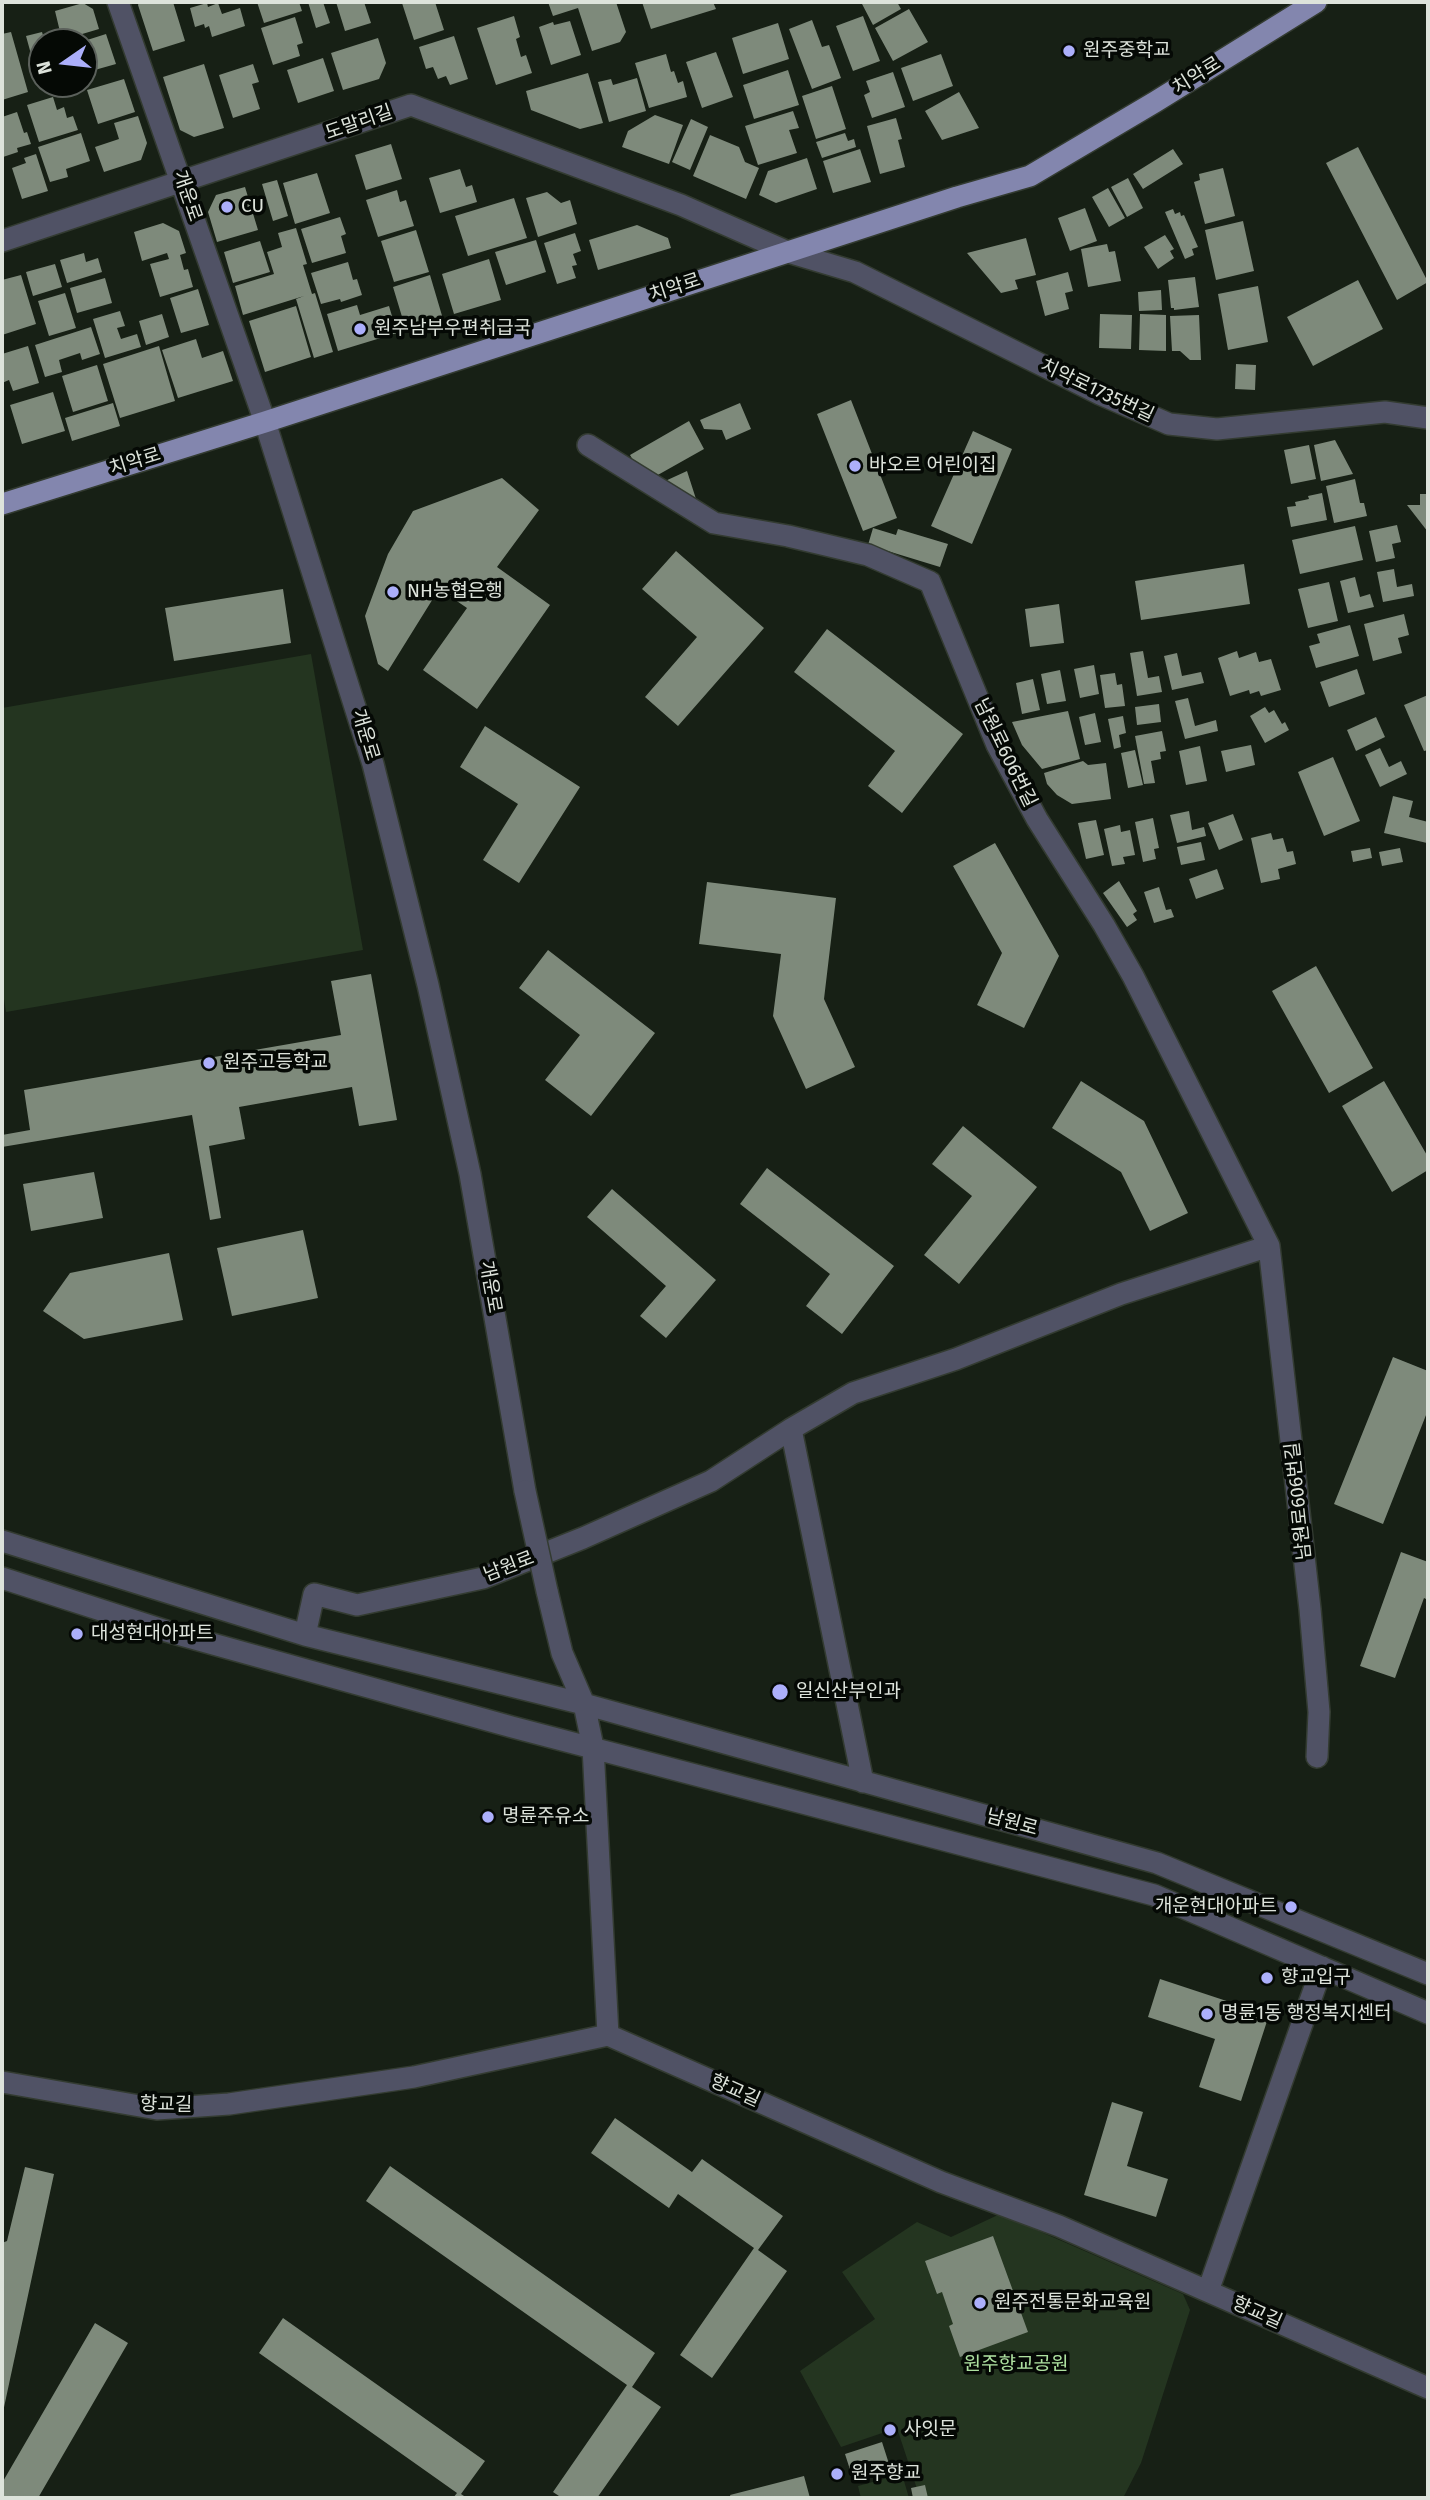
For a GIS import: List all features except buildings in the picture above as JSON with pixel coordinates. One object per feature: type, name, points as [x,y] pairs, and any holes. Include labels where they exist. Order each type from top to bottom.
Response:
[{"type":"main road","name":"치악로","points":[[2,504],[265,422],[957,197],[1030,176],[1315,2]]},
{"type":"street","name":"개운로","points":[[118,2],[265,422],[373,764],[428,985],[470,1174],[525,1491],[547,1591],[562,1653],[584,1704]]},
{"type":"street","name":"도말리길","points":[[2,241],[411,105],[681,205],[788,252]]},
{"type":"street","name":"치악로1735번길","points":[[788,252],[855,272],[1100,394],[1169,424],[1217,429],[1385,412],[1428,418]]},
{"type":"street","name":"남원로606번길","points":[[589,444],[714,523],[788,536],[868,555],[930,582],[997,745],[1037,819],[1133,976],[1269,1246],[1310,1609],[1319,1712],[1317,1757]]},
{"type":"street","name":"남원로","points":[[305,1634],[314,1594],[357,1605],[483,1578],[583,1538],[711,1481],[853,1393],[956,1359],[1121,1294],[1269,1246]]},
{"type":"street","points":[[791,1429],[863,1782]]},
{"type":"street","name":"남원로","points":[[2,1541],[305,1634],[584,1704],[1157,1863],[1428,1973]]},
{"type":"street","name":"남원로","points":[[2,1577],[166,1631],[1154,1895],[1428,2013]]},
{"type":"street","points":[[584,1704],[593,1747],[608,2035]]},
{"type":"street","points":[[1154,1895],[1157,1863]]},
{"type":"street","points":[[1208,2291],[1322,1967]]},
{"type":"street","name":"향교길","points":[[2,2082],[157,2109],[229,2104],[414,2077],[608,2035],[941,2182],[1059,2226],[1428,2388]]},
{"type":"green space","points":[[311,654],[363,950],[6,1012],[2,986],[2,708]]},
{"type":"green space","name":"원주향교공원","points":[[1000,2214],[1183,2294],[1190,2310],[1141,2463],[1123,2498],[920,2498],[897,2428],[841,2447],[800,2371],[875,2319],[842,2272],[917,2222],[951,2237]]},
{"type":"green space","points":[[902,2474],[909,2498],[861,2498],[858,2486]]},
{"type":"place","name":"원주중학교","points":[[1069,51]]},
{"type":"place","name":"CU","points":[[227,207]]},
{"type":"place","name":"원주남부우편취급국","points":[[360,329]]},
{"type":"place","name":"바오르 어린이집","points":[[855,466]]},
{"type":"place","name":"NH농협은행","points":[[393,592]]},
{"type":"place","name":"원주고등학교","points":[[209,1063]]},
{"type":"place","name":"대성현대아파트","points":[[77,1634]]},
{"type":"place","name":"일신산부인과","points":[[780,1692]]},
{"type":"place","name":"명륜주유소","points":[[488,1817]]},
{"type":"place","name":"개운현대아파트","points":[[1291,1907]]},
{"type":"place","name":"향교입구","points":[[1267,1978]]},
{"type":"place","name":"명륜1동 행정복지센터","points":[[1207,2014]]},
{"type":"place","name":"원주전통문화교육원","points":[[980,2303]]},
{"type":"place","name":"사잇문","points":[[890,2430]]},
{"type":"place","name":"원주향교","points":[[837,2474]]}]
